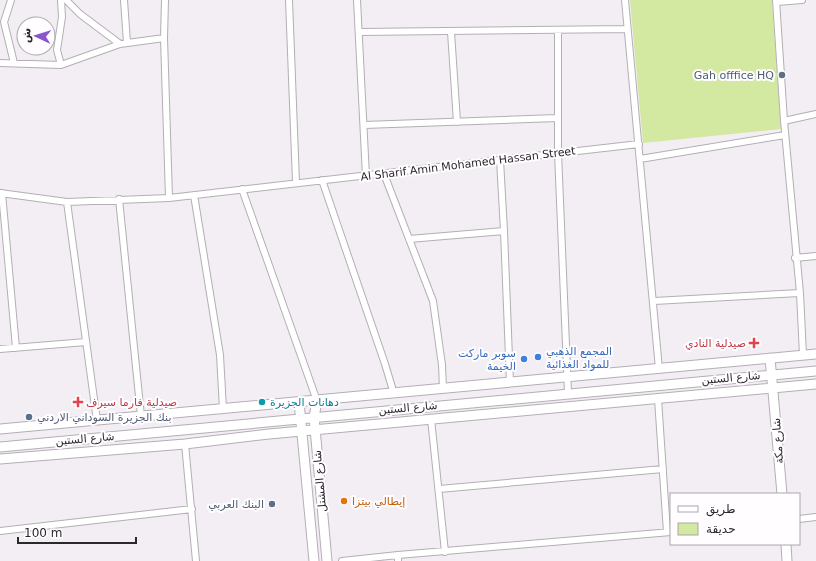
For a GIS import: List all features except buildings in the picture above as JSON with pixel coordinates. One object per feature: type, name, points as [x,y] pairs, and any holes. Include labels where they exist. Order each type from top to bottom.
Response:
[{"type":"main road","name":"شارع الستين","points":[[0,429],[394,394],[816,354]]},
{"type":"main road","name":"شارع مكة","points":[[770,358],[774,388],[782,493]]},
{"type":"main road","name":"شارع الستين","points":[[0,447],[816,371]]},
{"type":"main road","points":[[540,380],[541,396]]},
{"type":"main road","points":[[0,459],[185,444],[302,431],[816,384]]},
{"type":"main road","name":"شارع المشتل","points":[[317,401],[314,417],[327,561]]},
{"type":"main road","name":"شارع المشتل","points":[[299,402],[314,561]]},
{"type":"main road","points":[[96,438],[98,450]]},
{"type":"main road","points":[[786,545],[787,561]]},
{"type":"street","points":[[11,0],[4,22],[14,63]]},
{"type":"street","points":[[61,0],[62,17],[57,50],[61,65]]},
{"type":"street","points":[[66,0],[80,14],[123,44]]},
{"type":"street","points":[[123,44],[124,0]]},
{"type":"street","points":[[165,0],[164,38],[170,198]]},
{"type":"street","points":[[289,0],[296,182]]},
{"type":"street","points":[[357,0],[360,32],[366,176]]},
{"type":"street","points":[[625,0],[659,368]]},
{"type":"street","points":[[802,0],[777,1],[785,135],[795,258],[800,293],[803,355]]},
{"type":"street","points":[[360,32],[627,29]]},
{"type":"street","points":[[558,30],[557,118],[568,393]]},
{"type":"street","points":[[451,32],[457,122]]},
{"type":"street","points":[[0,63],[61,65],[123,44],[164,38]]},
{"type":"street","points":[[784,121],[816,114]]},
{"type":"street","points":[[364,125],[557,118]]},
{"type":"street","points":[[640,159],[785,135]]},
{"type":"street","name":"Al Sharif Amin Mohamed Hassan Street","points":[[1,193],[67,202],[170,198],[296,182],[366,176],[639,144]]},
{"type":"street","points":[[500,160],[510,383]]},
{"type":"street","points":[[384,174],[433,300],[442,365],[443,389]]},
{"type":"street","points":[[322,180],[394,394]]},
{"type":"street","points":[[242,189],[317,401]]},
{"type":"street","points":[[1,193],[16,348]]},
{"type":"street","points":[[194,194],[220,355],[223,409]]},
{"type":"street","points":[[119,199],[141,416]]},
{"type":"street","points":[[67,202],[86,342],[96,402],[97,421]]},
{"type":"street","points":[[409,239],[504,230]]},
{"type":"street","points":[[795,258],[816,256]]},
{"type":"street","points":[[654,301],[800,293]]},
{"type":"street","points":[[0,349],[86,342]]},
{"type":"street","points":[[342,561],[398,558],[445,552],[669,532],[658,399]]},
{"type":"street","points":[[431,419],[445,552]]},
{"type":"street","points":[[185,444],[196,561]]},
{"type":"street","points":[[439,489],[663,469]]},
{"type":"street","points":[[0,531],[192,509]]},
{"type":"street","points":[[800,519],[816,517]]},
{"type":"green space","points":[[630,0],[772,0],[781,129],[643,143]]},
{"type":"place","name":"Gah offfice HQ","points":[[782,75]]},
{"type":"place","name":"صيدلية النادي","points":[[754,343]]},
{"type":"place","name":"المجمع الذهبي للمواد الغذائية","points":[[538,357]]},
{"type":"place","name":"سوبر ماركت الخيمة","points":[[524,359]]},
{"type":"place","name":"صيدلية فارما سيرف","points":[[78,402]]},
{"type":"place","name":"دهانات الجزيرة","points":[[262,402]]},
{"type":"place","name":"بنك الجزيرة السوداني الاردني","points":[[29,417]]},
{"type":"place","name":"إيطالي بيتزا","points":[[344,501]]},
{"type":"place","name":"البنك العربي","points":[[272,504]]}]
